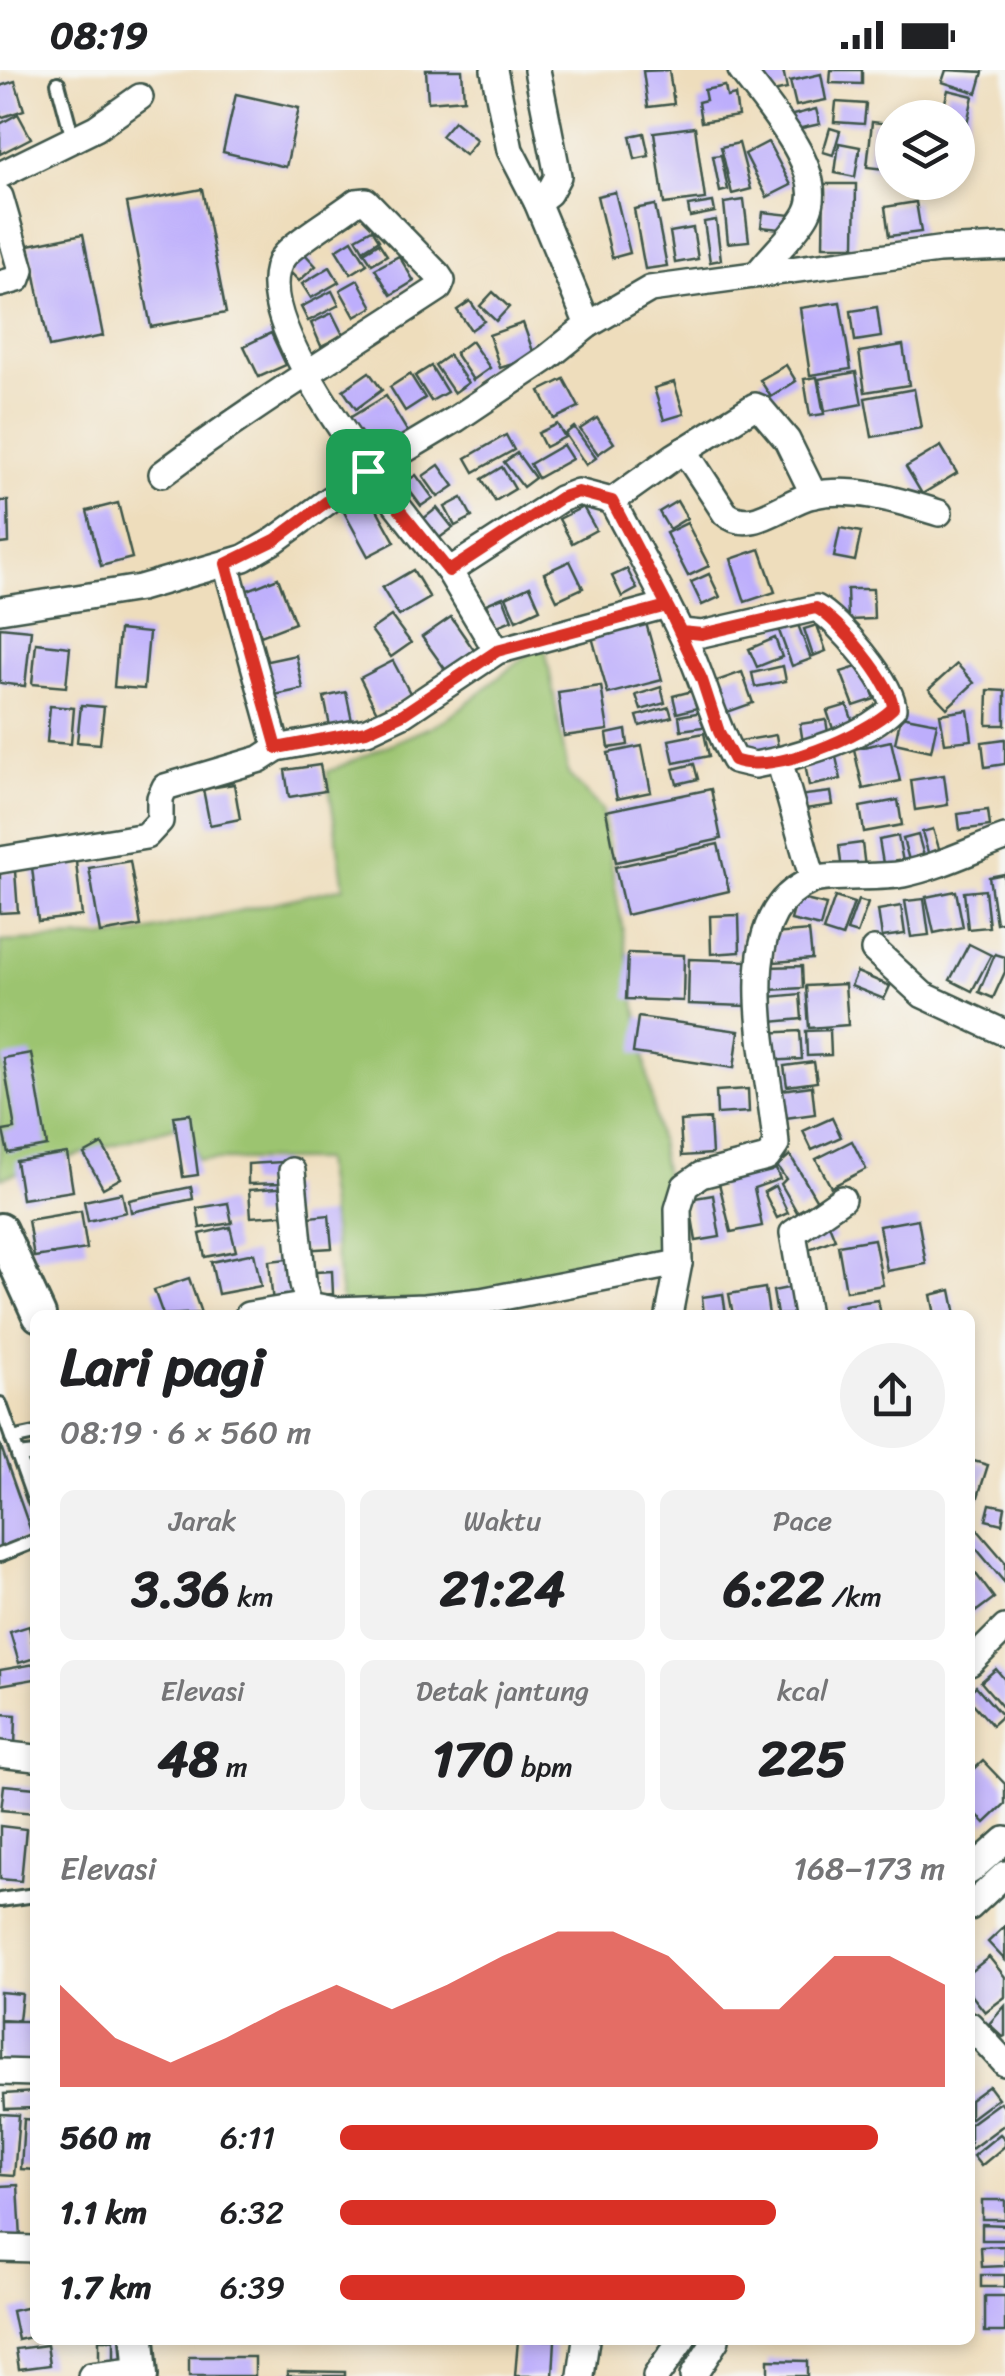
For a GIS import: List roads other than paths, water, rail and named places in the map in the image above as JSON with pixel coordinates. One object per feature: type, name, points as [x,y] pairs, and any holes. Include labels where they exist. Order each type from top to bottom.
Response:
[{"type":"street","points":[[494,70],[510,150],[537,202],[588,325]]},
{"type":"street","points":[[537,70],[558,176],[549,193],[537,202]]},
{"type":"street","points":[[740,70],[802,155],[811,184],[812,200],[807,214],[758,273]]},
{"type":"street","points":[[0,175],[96,128],[140,97]]},
{"type":"street","points":[[0,196],[21,270],[18,279],[0,284]]},
{"type":"street","points":[[162,474],[232,420],[307,373],[442,284],[438,275],[366,202],[356,202],[283,256],[276,277],[280,314],[307,373],[368,471],[449,571],[497,651]]},
{"type":"street","points":[[0,610],[140,588],[226,564],[275,540],[368,471],[532,368],[588,325],[650,289],[938,250],[1005,247]]},
{"type":"street","points":[[612,501],[684,450],[758,406],[787,440],[814,495]]},
{"type":"street","points":[[684,450],[734,521],[747,522],[814,495],[852,493],[939,512]]},
{"type":"street","points":[[449,571],[560,498],[578,492],[612,501],[681,632],[719,732],[734,760],[755,765],[818,748],[872,725],[893,708],[891,695],[856,646],[828,614],[816,608],[702,634],[681,632]]},
{"type":"street","points":[[226,564],[277,748]]},
{"type":"street","points":[[0,860],[146,836],[160,821],[160,798],[166,786],[260,760],[277,748],[366,731],[403,714],[497,651],[667,606]]},
{"type":"street","points":[[779,760],[812,880]]},
{"type":"street","points":[[670,1310],[679,1263],[678,1209],[685,1186],[701,1175],[767,1158],[776,1145],[760,1001],[766,928],[778,904],[812,880],[903,874],[1005,838]]},
{"type":"street","points":[[874,950],[923,995],[1005,1034]]},
{"type":"street","points":[[292,1171],[303,1284],[309,1305]]},
{"type":"street","points":[[806,1310],[792,1233],[842,1199]]},
{"type":"street","points":[[0,1230],[37,1310]]},
{"type":"street","points":[[278,1310],[309,1305],[335,1310],[424,1308],[679,1263]]},
{"type":"street","points":[[975,1658],[1005,1628]]},
{"type":"street","points":[[0,1754],[30,1757]]},
{"type":"street","points":[[975,1862],[1005,1840]]},
{"type":"street","points":[[975,1901],[1005,1874]]},
{"type":"street","points":[[975,2030],[1005,2063]]},
{"type":"street","points":[[0,2072],[30,2073]]},
{"type":"street","points":[[0,2248],[30,2249]]},
{"type":"street","points":[[581,2376],[585,2345]]},
{"type":"street","points":[[656,2376],[678,2345]]},
{"type":"street","points":[[692,2376],[713,2345]]},
{"type":"street","points":[[90,2376],[140,2362]]},
{"type":"lane","points":[[58,83],[73,139]]},
{"type":"lane","points":[[0,1404],[30,1488]]},
{"type":"lane","points":[[12,1439],[30,1435]]},
{"type":"lane","points":[[18,1456],[30,1455]]},
{"type":"lane","points":[[0,1555],[30,1543]]},
{"type":"lane","points":[[0,1900],[30,1897]]}]
